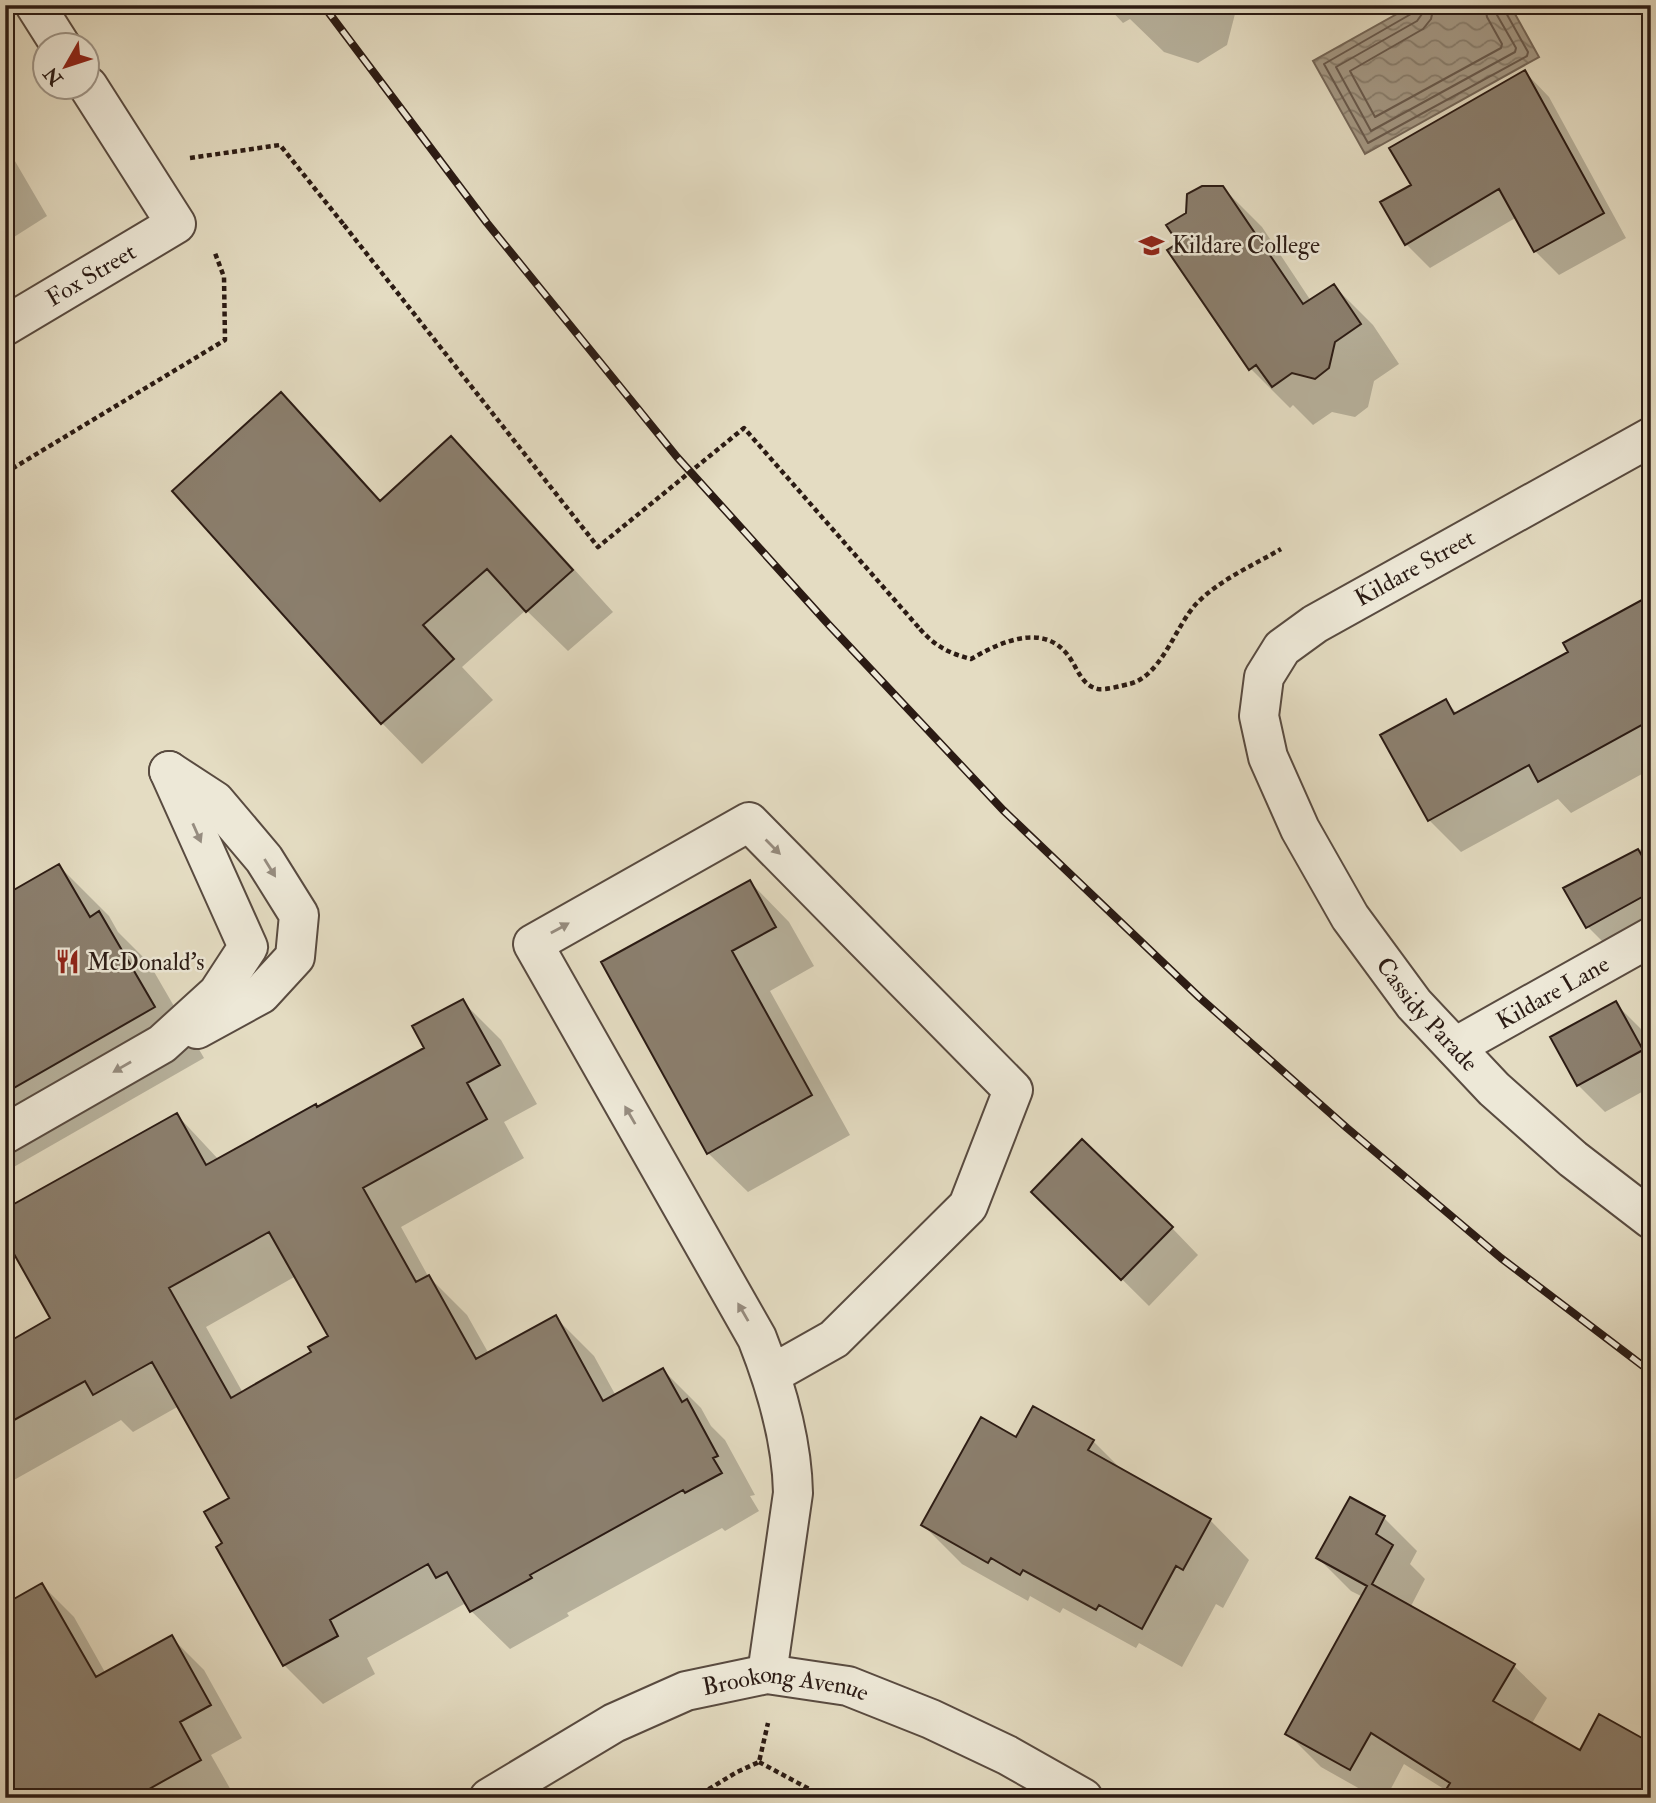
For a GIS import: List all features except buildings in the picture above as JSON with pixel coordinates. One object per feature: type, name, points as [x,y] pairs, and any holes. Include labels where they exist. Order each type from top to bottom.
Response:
[{"type":"street","points":[[35,5],[52,32]]},
{"type":"street","name":"Fox Street","points":[[5,326],[176,224],[98,102]]},
{"type":"street","name":"Kildare Street","points":[[1268,757],[1259,716],[1264,677],[1282,648],[1322,620],[1651,437]]},
{"type":"street","name":"Cassidy Parade","points":[[1268,757],[1300,829],[1350,917],[1414,1004],[1494,1089],[1573,1159],[1651,1219]]},
{"type":"street","points":[[5,1134],[162,1044],[204,1026],[261,994],[295,957],[299,915],[264,859],[215,801],[169,771],[248,947],[218,993],[162,1044]]},
{"type":"street","points":[[767,1674],[793,1493],[792,1469],[772,1374],[757,1338],[533,944],[749,822],[1013,1090],[968,1206],[834,1339],[772,1374]]},
{"type":"street","name":"Kildare Lane","points":[[1455,1047],[1651,937]]},
{"type":"street","name":"Brookong Avenue","points":[[489,1798],[614,1723],[686,1691],[767,1674],[848,1686],[930,1719],[1083,1798]]},
{"type":"path","points":[[186,160],[192,156],[280,145],[598,547],[744,428],[934,645],[948,653],[971,659],[1010,640],[1032,637],[1049,640],[1062,647],[1080,678],[1097,689],[1136,682],[1165,653],[1185,618],[1213,589],[1281,549]]},
{"type":"path","points":[[5,473],[225,340],[224,277],[214,252]]},
{"type":"path","points":[[760,1762],[826,1798]]},
{"type":"water","points":[[1413,5],[1510,5],[1539,57],[1365,154],[1313,61]]},
{"type":"railway","points":[[323,5],[487,223],[677,457],[829,625],[1003,810],[1199,997],[1347,1128],[1501,1258],[1651,1372]]},
{"type":"place","name":"Kildare College","points":[[1152,245]]},
{"type":"place","name":"McDonald's","points":[[67,962]]}]
